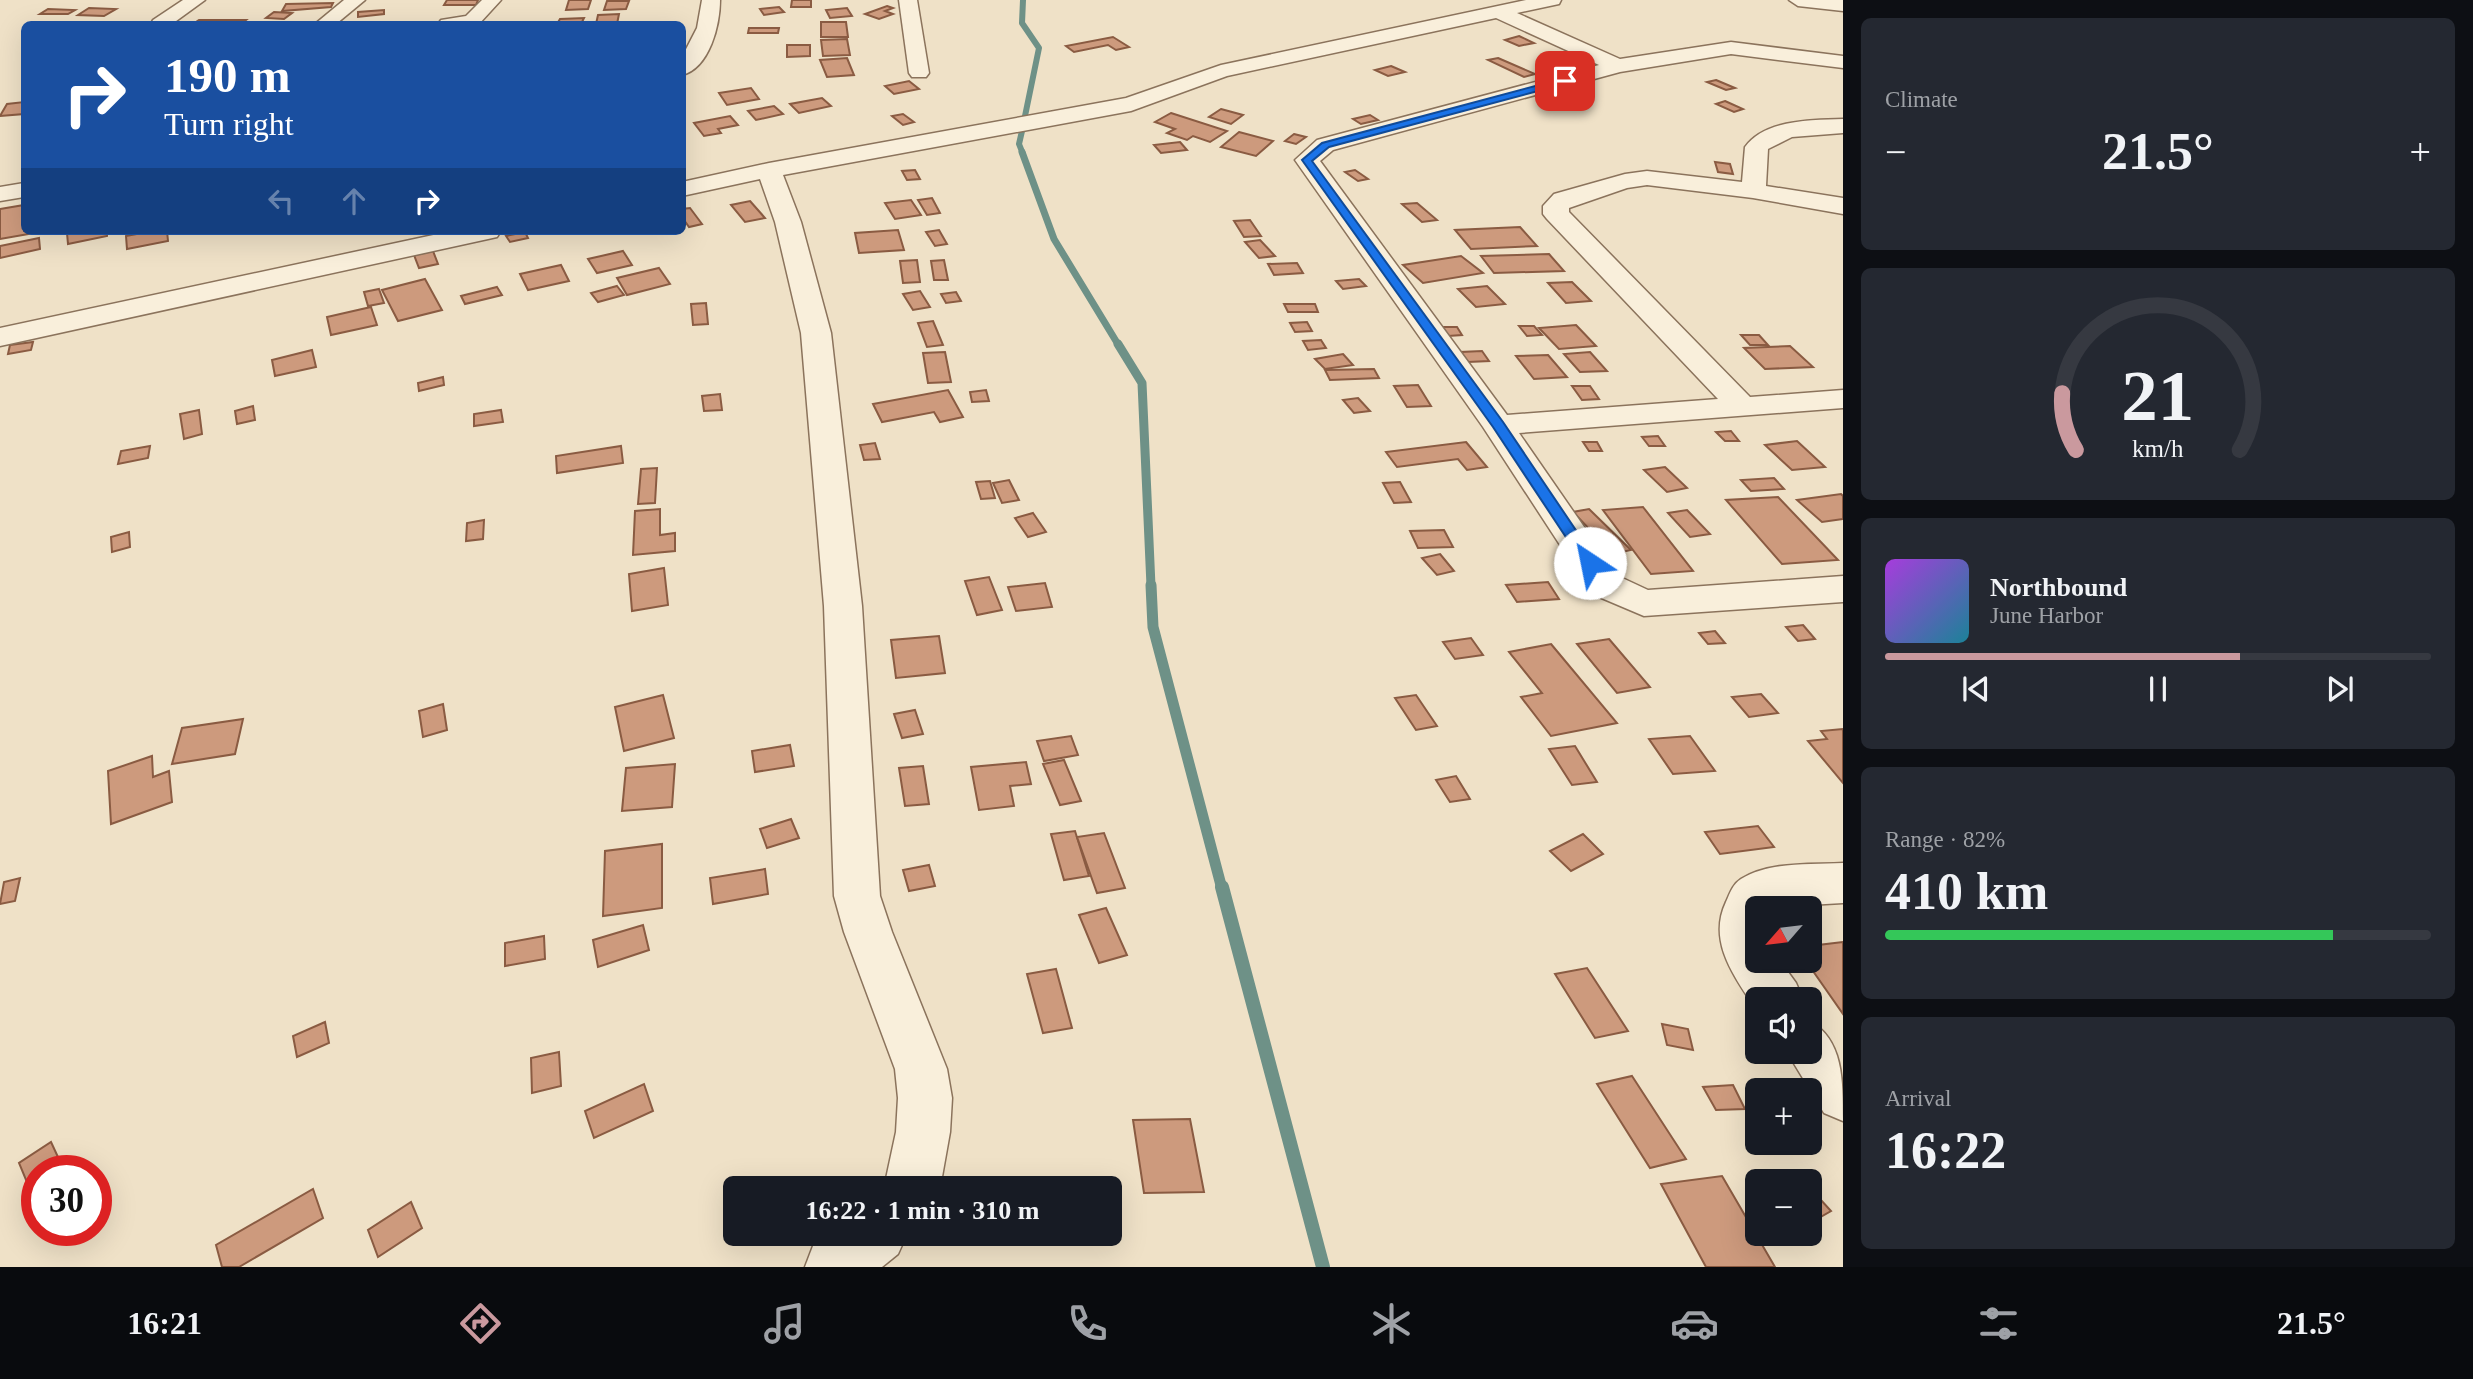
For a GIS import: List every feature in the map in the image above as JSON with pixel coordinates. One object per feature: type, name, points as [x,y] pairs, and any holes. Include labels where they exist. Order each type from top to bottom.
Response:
[{"type":"street","points":[[164,21],[196,0]]},
{"type":"street","points":[[328,21],[356,0]]},
{"type":"street","points":[[472,21],[492,0]]},
{"type":"street","points":[[686,66],[692,61],[702,38],[712,10],[711,0]]},
{"type":"street","points":[[908,0],[919,73]]},
{"type":"street","points":[[686,187],[1131,104],[1221,71],[1552,0]]},
{"type":"street","points":[[1798,0],[1843,5]]},
{"type":"street","points":[[1497,11],[1618,66]]},
{"type":"street","points":[[1843,62],[1731,48],[1618,66],[1325,145],[1307,160],[1498,425],[1605,586],[1644,603],[1843,589]]},
{"type":"street","points":[[1754,191],[1757,147],[1768,137],[1813,127],[1843,126]]},
{"type":"street","points":[[769,170],[789,222],[816,333],[843,606],[857,896],[868,932],[921,1069],[924,1088],[923,1132],[914,1176]]},
{"type":"street","points":[[1741,405],[1556,214],[1556,205],[1563,199],[1647,178],[1754,191],[1843,206]]},
{"type":"street","points":[[0,194],[21,190]]},
{"type":"street","points":[[0,337],[470,235]]},
{"type":"street","points":[[1498,425],[1843,399]]},
{"type":"street","points":[[1770,987],[1748,955],[1741,938],[1746,909],[1753,897],[1769,889],[1843,883]]},
{"type":"street","points":[[1822,1063],[1843,1095]]},
{"type":"street","points":[[834,1267],[862,1246]]},
{"type":"building","points":[[447,0],[478,0],[476,5],[444,5]]},
{"type":"building","points":[[569,0],[591,0],[588,9],[566,10]]},
{"type":"building","points":[[792,0],[811,0],[811,7],[791,7]]},
{"type":"building","points":[[607,1],[629,1],[626,9],[604,10]]},
{"type":"building","points":[[333,3],[331,7],[282,11],[286,4]]},
{"type":"building","points":[[887,6],[893,8],[885,11],[893,14],[879,19],[865,14]]},
{"type":"building","points":[[779,7],[784,12],[764,15],[760,9]]},
{"type":"building","points":[[89,8],[116,9],[104,16],[78,15]]},
{"type":"building","points":[[847,8],[852,16],[830,18],[826,10]]},
{"type":"building","points":[[48,9],[75,10],[68,14],[40,14]]},
{"type":"building","points":[[384,10],[384,14],[358,17],[358,12]]},
{"type":"building","points":[[274,12],[292,13],[284,19],[266,18]]},
{"type":"building","points":[[619,14],[618,21],[597,21],[598,15]]},
{"type":"building","points":[[584,18],[582,21],[559,21]]},
{"type":"building","points":[[199,20],[246,20],[245,21]]},
{"type":"building","points":[[821,22],[846,22],[848,37],[821,37]]},
{"type":"building","points":[[749,28],[779,28],[778,33],[748,33]]},
{"type":"building","points":[[1519,36],[1534,43],[1519,46],[1505,40]]},
{"type":"building","points":[[1113,37],[1129,47],[1116,50],[1108,45],[1074,52],[1066,46]]},
{"type":"building","points":[[847,39],[850,55],[823,56],[821,40]]},
{"type":"building","points":[[787,45],[810,45],[810,56],[787,57]]},
{"type":"building","points":[[847,58],[854,75],[827,77],[820,60]]},
{"type":"building","points":[[1498,58],[1535,74],[1524,77],[1488,60]]},
{"type":"building","points":[[1391,66],[1405,72],[1388,76],[1375,70]]},
{"type":"building","points":[[1716,80],[1735,88],[1726,90],[1707,82]]},
{"type":"building","points":[[909,81],[919,89],[894,94],[885,86]]},
{"type":"building","points":[[751,88],[759,99],[727,105],[719,93]]},
{"type":"building","points":[[822,98],[831,106],[799,113],[790,104]]},
{"type":"building","points":[[1725,101],[1743,109],[1734,112],[1716,104]]},
{"type":"building","points":[[21,102],[21,114],[0,116],[7,104]]},
{"type":"building","points":[[774,106],[783,114],[756,120],[748,111]]},
{"type":"building","points":[[1221,109],[1243,115],[1231,124],[1209,117]]},
{"type":"building","points":[[1171,113],[1227,131],[1210,142],[1193,136],[1187,140],[1167,133],[1175,129],[1155,122]]},
{"type":"building","points":[[903,114],[914,122],[903,125],[892,116]]},
{"type":"building","points":[[1370,115],[1378,120],[1361,124],[1353,119]]},
{"type":"building","points":[[730,116],[738,125],[718,129],[721,133],[704,136],[694,123]]},
{"type":"building","points":[[1239,132],[1273,141],[1256,156],[1221,147]]},
{"type":"building","points":[[1294,134],[1306,137],[1296,144],[1285,141]]},
{"type":"building","points":[[1180,142],[1187,150],[1161,153],[1154,145]]},
{"type":"building","points":[[1715,162],[1730,164],[1733,174],[1718,172]]},
{"type":"building","points":[[915,170],[920,179],[907,180],[902,171]]},
{"type":"building","points":[[1355,170],[1368,179],[1358,181],[1345,172]]},
{"type":"building","points":[[932,198],[940,213],[927,215],[918,200]]},
{"type":"building","points":[[911,200],[921,215],[895,219],[885,203]]},
{"type":"building","points":[[750,201],[765,218],[745,222],[731,205]]},
{"type":"building","points":[[1417,203],[1437,220],[1422,222],[1402,204]]},
{"type":"building","points":[[21,206],[23,235],[0,239],[0,209]]},
{"type":"building","points":[[686,208],[690,208],[702,224],[689,227],[686,223]]},
{"type":"building","points":[[1250,220],[1261,236],[1244,237],[1234,221]]},
{"type":"building","points":[[1520,227],[1537,246],[1471,249],[1455,230]]},
{"type":"building","points":[[898,230],[904,250],[859,253],[855,233]]},
{"type":"building","points":[[939,230],[947,244],[935,246],[926,232]]},
{"type":"building","points":[[67,235],[107,235],[107,236],[68,244]]},
{"type":"building","points":[[167,235],[168,241],[127,249],[126,236]]},
{"type":"building","points":[[526,235],[528,238],[510,242],[506,236]]},
{"type":"building","points":[[39,238],[40,249],[0,258],[0,246]]},
{"type":"building","points":[[1260,240],[1275,256],[1259,258],[1245,242]]},
{"type":"building","points":[[433,251],[438,264],[419,268],[414,255]]},
{"type":"building","points":[[623,251],[632,265],[597,273],[588,259]]},
{"type":"building","points":[[1549,254],[1564,271],[1494,273],[1481,256]]},
{"type":"building","points":[[1461,256],[1483,273],[1423,283],[1403,265]]},
{"type":"building","points":[[917,260],[920,282],[903,283],[900,261]]},
{"type":"building","points":[[944,260],[948,280],[934,280],[931,261]]},
{"type":"building","points":[[1297,263],[1303,273],[1274,275],[1268,264]]},
{"type":"building","points":[[561,265],[569,281],[528,290],[520,274]]},
{"type":"building","points":[[659,268],[670,284],[627,295],[617,278]]},
{"type":"building","points":[[425,279],[442,310],[398,321],[382,290]]},
{"type":"building","points":[[1359,279],[1366,286],[1343,289],[1336,281]]},
{"type":"building","points":[[1572,282],[1591,301],[1566,303],[1548,283]]},
{"type":"building","points":[[617,286],[624,295],[598,302],[591,293]]},
{"type":"building","points":[[1487,286],[1505,304],[1476,307],[1458,289]]},
{"type":"building","points":[[497,287],[502,295],[465,304],[461,296]]},
{"type":"building","points":[[379,289],[384,303],[368,306],[364,292]]},
{"type":"building","points":[[920,291],[930,307],[913,310],[903,294]]},
{"type":"building","points":[[956,292],[961,301],[946,303],[941,294]]},
{"type":"building","points":[[706,303],[708,324],[693,325],[691,304]]},
{"type":"building","points":[[1284,304],[1315,304],[1318,312],[1288,312]]},
{"type":"building","points":[[371,307],[377,325],[331,335],[327,317]]},
{"type":"building","points":[[933,321],[943,345],[927,347],[918,323]]},
{"type":"building","points":[[1307,322],[1312,331],[1295,332],[1290,323]]},
{"type":"building","points":[[1576,325],[1596,346],[1559,349],[1539,328]]},
{"type":"building","points":[[1519,326],[1534,326],[1542,335],[1527,336]]},
{"type":"building","points":[[1443,327],[1457,327],[1462,335],[1448,336]]},
{"type":"building","points":[[1741,335],[1759,335],[1768,345],[1750,345]]},
{"type":"building","points":[[1321,340],[1326,348],[1308,350],[1303,341]]},
{"type":"building","points":[[33,342],[31,350],[8,354],[10,345]]},
{"type":"building","points":[[1790,346],[1813,367],[1765,369],[1744,348]]},
{"type":"building","points":[[312,350],[316,367],[275,376],[272,360]]},
{"type":"building","points":[[1482,351],[1489,361],[1468,362],[1461,352]]},
{"type":"building","points":[[945,352],[951,382],[928,383],[923,353]]},
{"type":"building","points":[[1590,352],[1607,371],[1580,372],[1564,354]]},
{"type":"building","points":[[1343,354],[1353,365],[1325,369],[1315,359]]},
{"type":"building","points":[[1548,355],[1567,377],[1534,379],[1516,356]]},
{"type":"building","points":[[1374,369],[1379,378],[1330,380],[1325,370]]},
{"type":"building","points":[[443,377],[444,385],[419,391],[418,383]]},
{"type":"building","points":[[1418,385],[1431,406],[1407,407],[1394,386]]},
{"type":"building","points":[[1572,386],[1590,386],[1599,399],[1582,400]]},
{"type":"building","points":[[948,390],[963,417],[940,422],[934,412],[882,422],[873,404]]},
{"type":"building","points":[[986,390],[989,401],[972,402],[970,392]]},
{"type":"building","points":[[720,394],[722,410],[704,411],[702,396]]},
{"type":"building","points":[[1358,398],[1370,411],[1354,413],[1343,400]]},
{"type":"building","points":[[253,406],[255,420],[237,424],[235,411]]},
{"type":"building","points":[[199,410],[202,434],[184,439],[180,414]]},
{"type":"building","points":[[501,410],[503,422],[474,426],[474,414]]},
{"type":"building","points":[[1731,431],[1739,441],[1725,441],[1716,432]]},
{"type":"building","points":[[1658,436],[1665,446],[1649,446],[1642,437]]},
{"type":"building","points":[[1797,441],[1825,467],[1792,470],[1765,445]]},
{"type":"building","points":[[1466,442],[1487,467],[1467,470],[1458,459],[1397,467],[1386,452]]},
{"type":"building","points":[[1583,442],[1597,442],[1602,451],[1589,451]]},
{"type":"building","points":[[875,443],[880,459],[864,460],[860,445]]},
{"type":"building","points":[[150,446],[148,458],[118,464],[121,451]]},
{"type":"building","points":[[621,446],[623,463],[557,473],[556,456]]},
{"type":"building","points":[[1665,467],[1687,488],[1667,492],[1644,470]]},
{"type":"building","points":[[657,468],[655,503],[638,504],[641,469]]},
{"type":"building","points":[[1774,478],[1784,489],[1751,491],[1741,480]]},
{"type":"building","points":[[1009,480],[1019,500],[1002,503],[993,483]]},
{"type":"building","points":[[990,481],[995,498],[981,499],[976,482]]},
{"type":"building","points":[[1400,482],[1411,502],[1394,503],[1383,483]]},
{"type":"building","points":[[1841,494],[1843,519],[1822,522],[1797,500]]},
{"type":"building","points":[[1778,497],[1838,560],[1782,564],[1726,500]]},
{"type":"building","points":[[1643,507],[1693,571],[1651,574],[1603,510]]},
{"type":"building","points":[[660,509],[660,535],[675,533],[675,551],[633,555],[635,511]]},
{"type":"building","points":[[1589,509],[1631,550],[1613,554],[1573,512]]},
{"type":"building","points":[[1687,510],[1710,534],[1690,537],[1668,513]]},
{"type":"building","points":[[1033,513],[1046,532],[1028,537],[1015,518]]},
{"type":"building","points":[[484,520],[483,539],[466,541],[467,523]]},
{"type":"building","points":[[1444,530],[1453,547],[1418,548],[1410,531]]},
{"type":"building","points":[[129,532],[130,547],[112,552],[111,537]]},
{"type":"building","points":[[1440,554],[1454,571],[1437,575],[1422,558]]},
{"type":"building","points":[[664,568],[668,605],[632,611],[629,574]]},
{"type":"building","points":[[989,577],[1002,610],[977,615],[965,581]]},
{"type":"building","points":[[1548,582],[1559,599],[1517,602],[1506,585]]},
{"type":"building","points":[[1045,583],[1052,607],[1016,611],[1008,587]]},
{"type":"building","points":[[1803,625],[1815,639],[1798,641],[1786,627]]},
{"type":"building","points":[[1715,631],[1725,643],[1708,644],[1699,633]]},
{"type":"building","points":[[939,636],[945,673],[896,678],[891,640]]},
{"type":"building","points":[[1471,638],[1483,655],[1455,659],[1443,642]]},
{"type":"building","points":[[1609,639],[1650,687],[1617,693],[1577,644]]},
{"type":"building","points":[[1551,644],[1617,723],[1551,736],[1521,697],[1542,693],[1509,652]]},
{"type":"building","points":[[1761,694],[1778,713],[1749,717],[1732,697]]},
{"type":"building","points":[[663,695],[674,738],[624,751],[615,707]]},
{"type":"building","points":[[1416,695],[1437,726],[1416,730],[1395,698]]},
{"type":"building","points":[[443,704],[447,730],[423,737],[419,711]]},
{"type":"building","points":[[915,710],[923,734],[902,738],[894,714]]},
{"type":"building","points":[[243,719],[235,754],[172,764],[182,728]]},
{"type":"building","points":[[1843,729],[1843,783],[1808,741],[1827,739],[1821,731]]},
{"type":"building","points":[[1071,736],[1078,755],[1044,761],[1037,741]]},
{"type":"building","points":[[1690,736],[1715,771],[1673,774],[1649,739]]},
{"type":"building","points":[[790,745],[794,766],[755,772],[752,751]]},
{"type":"building","points":[[1575,746],[1597,782],[1572,785],[1549,749]]},
{"type":"building","points":[[152,756],[153,777],[169,771],[172,802],[111,824],[108,771]]},
{"type":"building","points":[[1064,760],[1081,801],[1060,805],[1043,764]]},
{"type":"building","points":[[1026,762],[1031,784],[1010,786],[1014,806],[979,810],[971,767]]},
{"type":"building","points":[[675,764],[672,807],[622,811],[626,768]]},
{"type":"building","points":[[923,766],[929,804],[905,806],[899,768]]},
{"type":"building","points":[[1456,776],[1470,799],[1450,802],[1436,780]]},
{"type":"building","points":[[791,819],[799,838],[767,848],[760,829]]},
{"type":"building","points":[[1758,826],[1774,847],[1720,854],[1705,832]]},
{"type":"building","points":[[1075,831],[1089,876],[1064,880],[1051,834]]},
{"type":"building","points":[[1104,833],[1125,888],[1097,893],[1077,837]]},
{"type":"building","points":[[1583,834],[1603,854],[1571,871],[1550,851]]},
{"type":"building","points":[[662,844],[662,908],[603,916],[605,851]]},
{"type":"building","points":[[929,865],[935,886],[909,891],[903,870]]},
{"type":"building","points":[[765,869],[768,894],[713,904],[710,878]]},
{"type":"building","points":[[20,878],[15,901],[0,904],[4,882]]},
{"type":"building","points":[[1106,908],[1127,955],[1099,963],[1079,915]]},
{"type":"building","points":[[643,925],[649,950],[598,967],[593,940]]},
{"type":"building","points":[[544,936],[545,959],[505,966],[505,943]]},
{"type":"building","points":[[1843,942],[1843,1014],[1814,973],[1822,973],[1822,945]]},
{"type":"building","points":[[1587,968],[1628,1031],[1595,1038],[1555,974]]},
{"type":"building","points":[[1056,969],[1072,1028],[1043,1033],[1027,974]]},
{"type":"building","points":[[325,1022],[329,1043],[297,1057],[293,1036]]},
{"type":"building","points":[[1662,1024],[1688,1029],[1693,1050],[1667,1045]]},
{"type":"building","points":[[559,1052],[561,1086],[532,1093],[531,1058]]},
{"type":"building","points":[[1632,1076],[1686,1159],[1650,1168],[1597,1084]]},
{"type":"building","points":[[644,1084],[653,1111],[594,1138],[585,1111]]},
{"type":"building","points":[[1733,1085],[1745,1109],[1716,1110],[1703,1087]]},
{"type":"building","points":[[1190,1119],[1204,1192],[1144,1193],[1133,1120]]},
{"type":"building","points":[[51,1142],[57,1155],[31,1155]]},
{"type":"building","points":[[1722,1176],[1745,1215],[1745,1246],[1763,1246],[1775,1267],[1706,1267],[1661,1184]]},
{"type":"building","points":[[313,1189],[323,1218],[239,1267],[222,1267],[216,1245]]},
{"type":"building","points":[[1822,1201],[1831,1211],[1822,1216]]},
{"type":"building","points":[[411,1202],[422,1228],[378,1257],[368,1230]]},
{"type":"waterway","points":[[1023,0],[1022,23],[1039,48],[1025,116]]},
{"type":"waterway","points":[[1022,131],[1019,144],[1023,154]]},
{"type":"waterway","points":[[1022,152],[1054,239],[1119,346]]},
{"type":"waterway","points":[[1118,344],[1142,383],[1151,586]]},
{"type":"waterway","points":[[1151,585],[1153,627],[1222,889]]},
{"type":"waterway","points":[[1222,887],[1323,1267]]},
{"type":"route","points":[[1565,81],[1325,145],[1307,160],[1498,425],[1590,563]]}]
